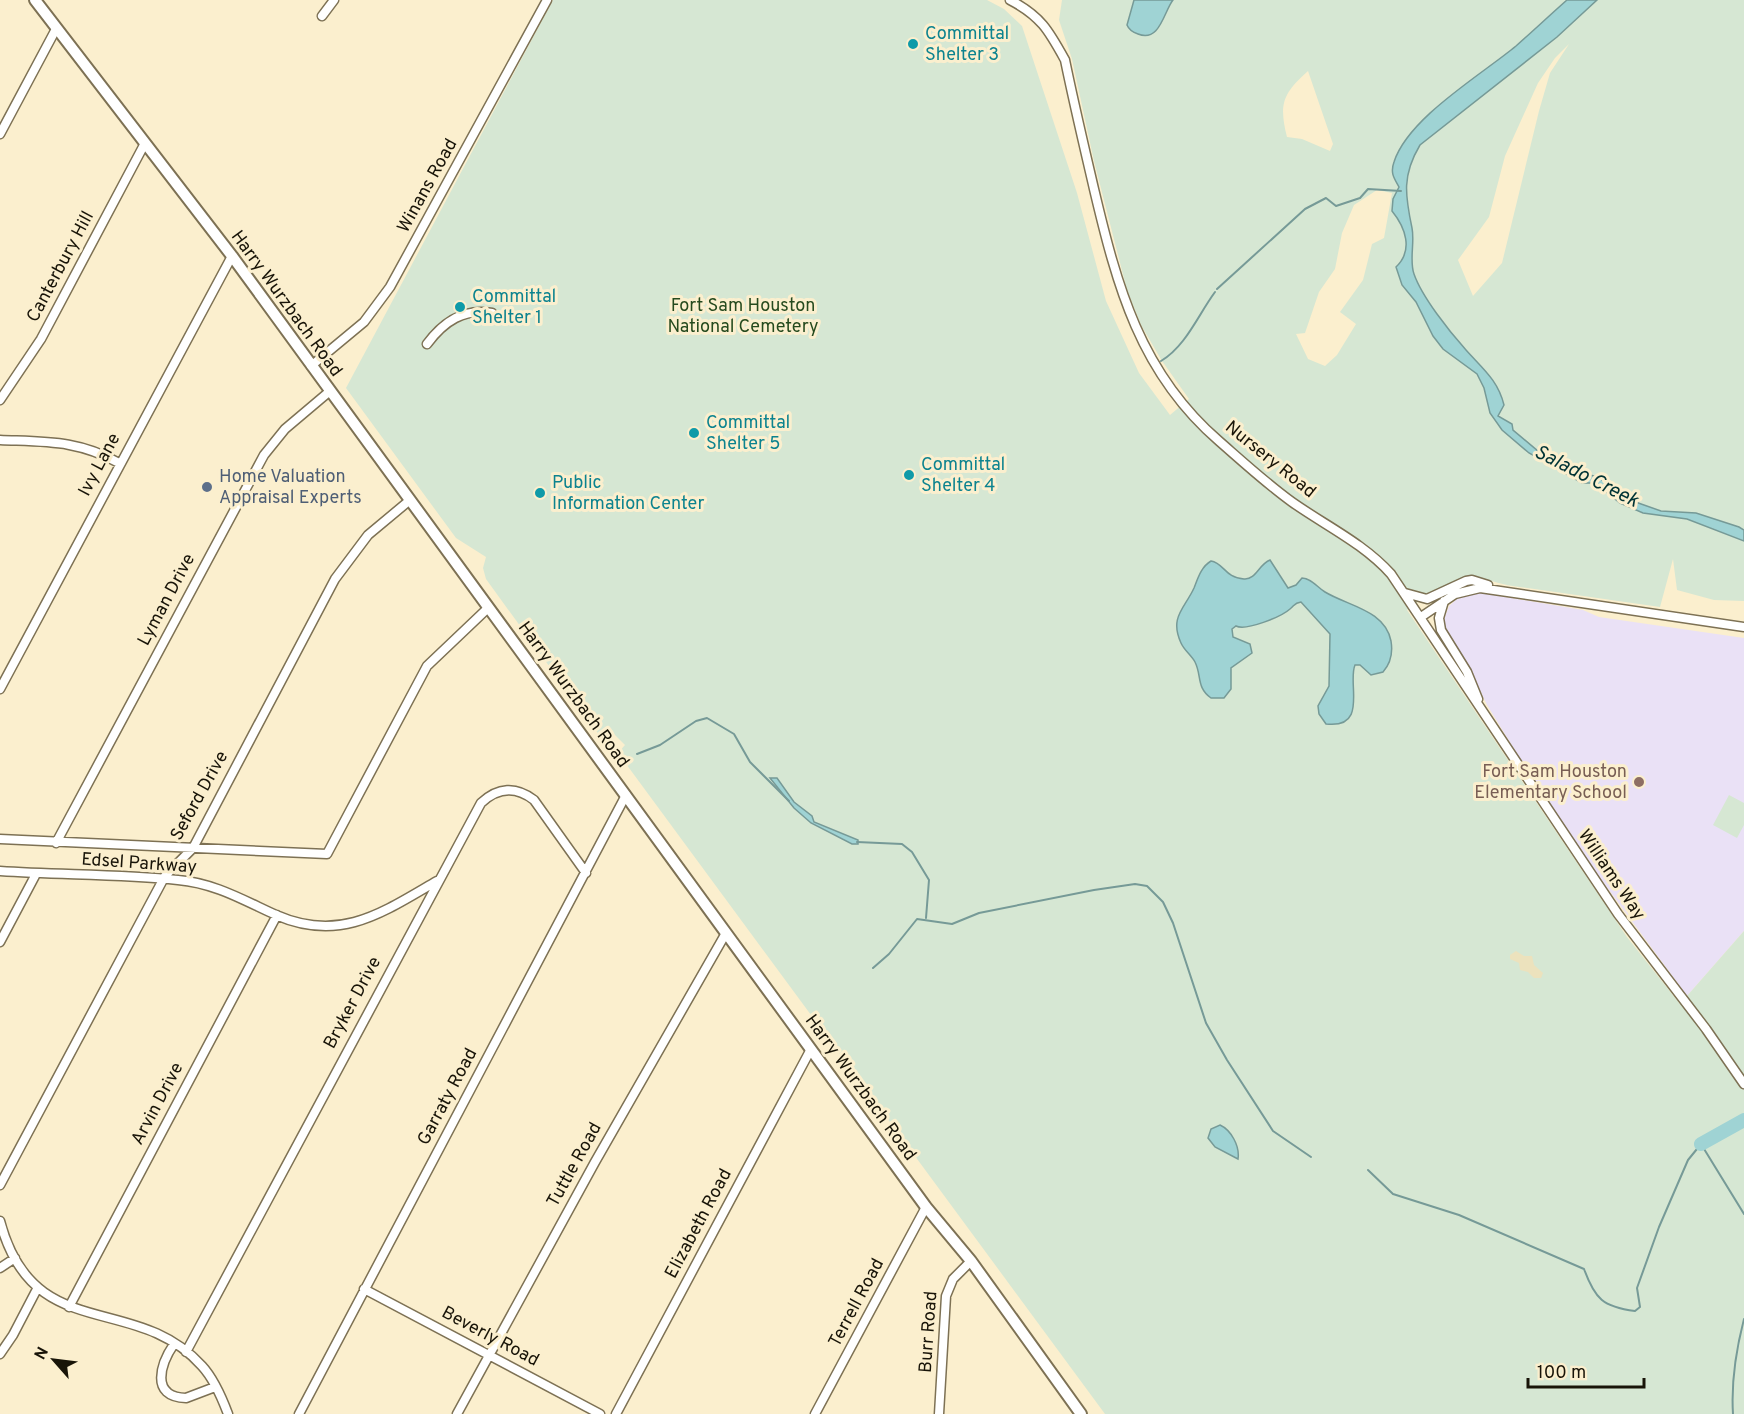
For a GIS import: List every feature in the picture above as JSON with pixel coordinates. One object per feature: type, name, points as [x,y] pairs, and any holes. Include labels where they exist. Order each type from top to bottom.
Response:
[{"type":"main road","name":"Harry Wurzbach Road","points":[[34,0],[232,256],[926,1207],[971,1261],[1081,1414]]},
{"type":"street","points":[[322,16],[334,0]]},
{"type":"street","name":"Winans Road","points":[[311,366],[364,322],[390,287],[547,0]]},
{"type":"street","name":"Nursery Road","points":[[1010,0],[1037,17],[1052,36],[1065,60],[1098,206],[1123,299],[1145,346],[1164,379],[1188,410],[1216,438],[1292,502],[1375,557],[1405,593],[1421,617]]},
{"type":"street","points":[[0,134],[56,29]]},
{"type":"street","name":"Canterbury Hill","points":[[0,400],[41,339],[144,145]]},
{"type":"street","name":"Ivy Lane","points":[[0,689],[119,463],[232,256]]},
{"type":"street","points":[[427,344],[443,325],[454,318],[475,312],[492,313]]},
{"type":"street","name":"Lyman Drive","points":[[56,843],[264,455],[285,429],[330,391]]},
{"type":"street","points":[[0,440],[77,444],[119,463]]},
{"type":"street","name":"Seford Drive","points":[[0,1185],[163,880],[193,848],[334,579],[368,535],[410,500]]},
{"type":"street","points":[[1405,593],[1431,599],[1459,584],[1472,580],[1497,589]]},
{"type":"street","points":[[1421,617],[1465,589],[1497,589],[1744,627]]},
{"type":"street","points":[[1444,601],[1439,618],[1441,630],[1467,672],[1482,711]]},
{"type":"street","points":[[0,839],[327,854],[427,666],[488,608]]},
{"type":"street","name":"Williams Way","points":[[1421,617],[1623,922],[1706,1029],[1742,1081]]},
{"type":"street","name":"Bryker Drive","points":[[186,1352],[481,802],[489,795],[502,790],[516,790],[534,800],[586,873]]},
{"type":"street","name":"Garraty Road","points":[[299,1414],[626,795]]},
{"type":"street","name":"Edsel Parkway","points":[[0,871],[163,880],[211,886],[277,915],[316,926],[345,926],[368,919],[437,881]]},
{"type":"street","points":[[0,942],[36,874]]},
{"type":"street","name":"Arvin Drive","points":[[69,1307],[277,915]]},
{"type":"street","name":"Tuttle Road","points":[[456,1414],[487,1355],[726,933]]},
{"type":"street","name":"Elizabeth Road","points":[[616,1414],[811,1049]]},
{"type":"street","name":"Terrell Road","points":[[815,1414],[926,1207]]},
{"type":"street","points":[[0,1221],[15,1258],[36,1289],[69,1307],[128,1323],[174,1344],[201,1365],[228,1414]]},
{"type":"street","points":[[0,1268],[15,1258]]},
{"type":"street","name":"Burr Road","points":[[939,1414],[946,1296],[949,1285],[971,1261]]},
{"type":"street","points":[[0,1354],[13,1335],[36,1289]]},
{"type":"street","name":"Beverly Road","points":[[364,1289],[600,1414]]},
{"type":"street","points":[[174,1344],[160,1369],[161,1379],[168,1391],[186,1398],[215,1387]]},
{"type":"shaded area","name":"Fort Sam Houston Elementary School","points":[[1476,592],[1583,610],[1599,617],[1744,638],[1744,931],[1687,996],[1558,821],[1487,705],[1467,663],[1446,631],[1444,619],[1449,606],[1457,599]]},
{"type":"green space","name":"Fort Sam Houston National Cemetery","points":[[553,0],[987,0],[1004,9],[1022,26],[1077,193],[1106,301],[1139,373],[1170,415],[1189,399],[1162,361],[1141,325],[1127,290],[1094,161],[1072,59],[1059,20],[1062,0],[1744,0],[1744,601],[1714,600],[1677,590],[1673,559],[1660,607],[1467,578],[1445,586],[1407,610],[1627,937],[1680,1004],[1744,931],[1744,1414],[1105,1414],[618,753],[625,745],[608,728],[599,735],[486,579],[483,568],[486,557],[456,538],[346,388]],"holes":[[[1569,44],[1550,73],[1502,263],[1473,296],[1458,260],[1489,217],[1505,156],[1538,83],[1555,58]],[[1308,71],[1333,144],[1330,151],[1302,139],[1287,137],[1283,116],[1285,101],[1299,79]],[[1377,190],[1392,193],[1384,238],[1372,244],[1363,280],[1340,312],[1356,324],[1337,355],[1325,366],[1308,359],[1296,334],[1305,333],[1319,292],[1335,269],[1342,233],[1354,205]]]},
{"type":"green space","points":[[1729,795],[1744,803],[1744,825],[1737,838],[1713,825]]},
{"type":"sand","points":[[1516,951],[1524,956],[1532,956],[1534,965],[1543,973],[1541,978],[1534,978],[1528,972],[1520,970],[1519,963],[1510,959],[1510,955]]},
{"type":"water","points":[[1134,0],[1173,0],[1156,30],[1145,36],[1132,32],[1127,25]]},
{"type":"water","name":"Salado Creek","points":[[1567,0],[1597,0],[1557,37],[1420,145],[1410,166],[1407,185],[1413,234],[1414,274],[1423,293],[1437,313],[1498,388],[1504,405],[1498,416],[1512,424],[1513,430],[1544,456],[1554,459],[1569,470],[1598,477],[1627,499],[1661,511],[1696,513],[1739,527],[1744,530],[1744,541],[1687,519],[1643,513],[1620,503],[1595,483],[1582,483],[1529,453],[1502,430],[1490,413],[1484,388],[1477,374],[1443,349],[1433,336],[1416,302],[1402,285],[1396,267],[1402,260],[1406,246],[1404,231],[1392,211],[1393,199],[1399,187],[1392,169],[1402,146],[1414,129],[1447,98],[1516,46]]},
{"type":"water","points":[[1270,560],[1288,588],[1296,585],[1302,578],[1308,579],[1325,592],[1374,616],[1387,631],[1392,650],[1388,665],[1383,672],[1371,675],[1360,665],[1355,665],[1352,712],[1348,719],[1339,724],[1326,724],[1319,714],[1318,706],[1329,686],[1330,634],[1301,602],[1272,619],[1247,627],[1236,626],[1232,629],[1233,637],[1250,644],[1252,653],[1231,668],[1231,689],[1224,698],[1211,698],[1206,694],[1201,685],[1195,662],[1181,643],[1177,619],[1200,573],[1208,563],[1215,562],[1233,576],[1248,579]]},
{"type":"water","points":[[770,778],[777,778],[794,802],[812,816],[814,822],[858,840],[858,844],[852,844],[811,823],[794,808]]},
{"type":"water","points":[[1220,1125],[1234,1139],[1238,1149],[1238,1159],[1215,1147],[1208,1138],[1211,1129]]},
{"type":"waterway","points":[[1217,289],[1305,209],[1326,198],[1336,206],[1360,198],[1368,189],[1401,191]]},
{"type":"waterway","points":[[1161,361],[1185,339],[1215,292]]},
{"type":"waterway","points":[[637,754],[660,745],[696,721],[707,718],[734,734],[750,762],[789,801]]},
{"type":"waterway","points":[[857,842],[902,844],[912,852],[929,880],[926,918]]},
{"type":"waterway","points":[[873,968],[889,954],[917,919],[952,924],[979,913],[1094,890],[1135,884],[1147,886],[1163,902],[1173,923],[1206,1023],[1227,1060],[1273,1131],[1311,1157]]},
{"type":"waterway","points":[[1701,1144],[1744,1120]]},
{"type":"waterway","points":[[1368,1170],[1393,1194],[1459,1215],[1584,1269],[1592,1288],[1602,1300],[1615,1307],[1635,1311],[1640,1307],[1637,1288],[1659,1227],[1688,1160],[1701,1144],[1744,1214]]},
{"type":"waterway","points":[[1733,1414],[1735,1366],[1744,1319]]},
{"type":"place","name":"Committal Shelter 3","points":[[913,44]]},
{"type":"place","name":"Committal Shelter 1","points":[[460,307]]},
{"type":"place","name":"Committal Shelter 5","points":[[694,433]]},
{"type":"place","name":"Committal Shelter 4","points":[[909,475]]},
{"type":"place","name":"Home Valuation Appraisal Experts","points":[[207,487]]},
{"type":"place","name":"Public Information Center","points":[[540,493]]},
{"type":"place","name":"Fort Sam Houston Elementary School","points":[[1639,782]]}]
